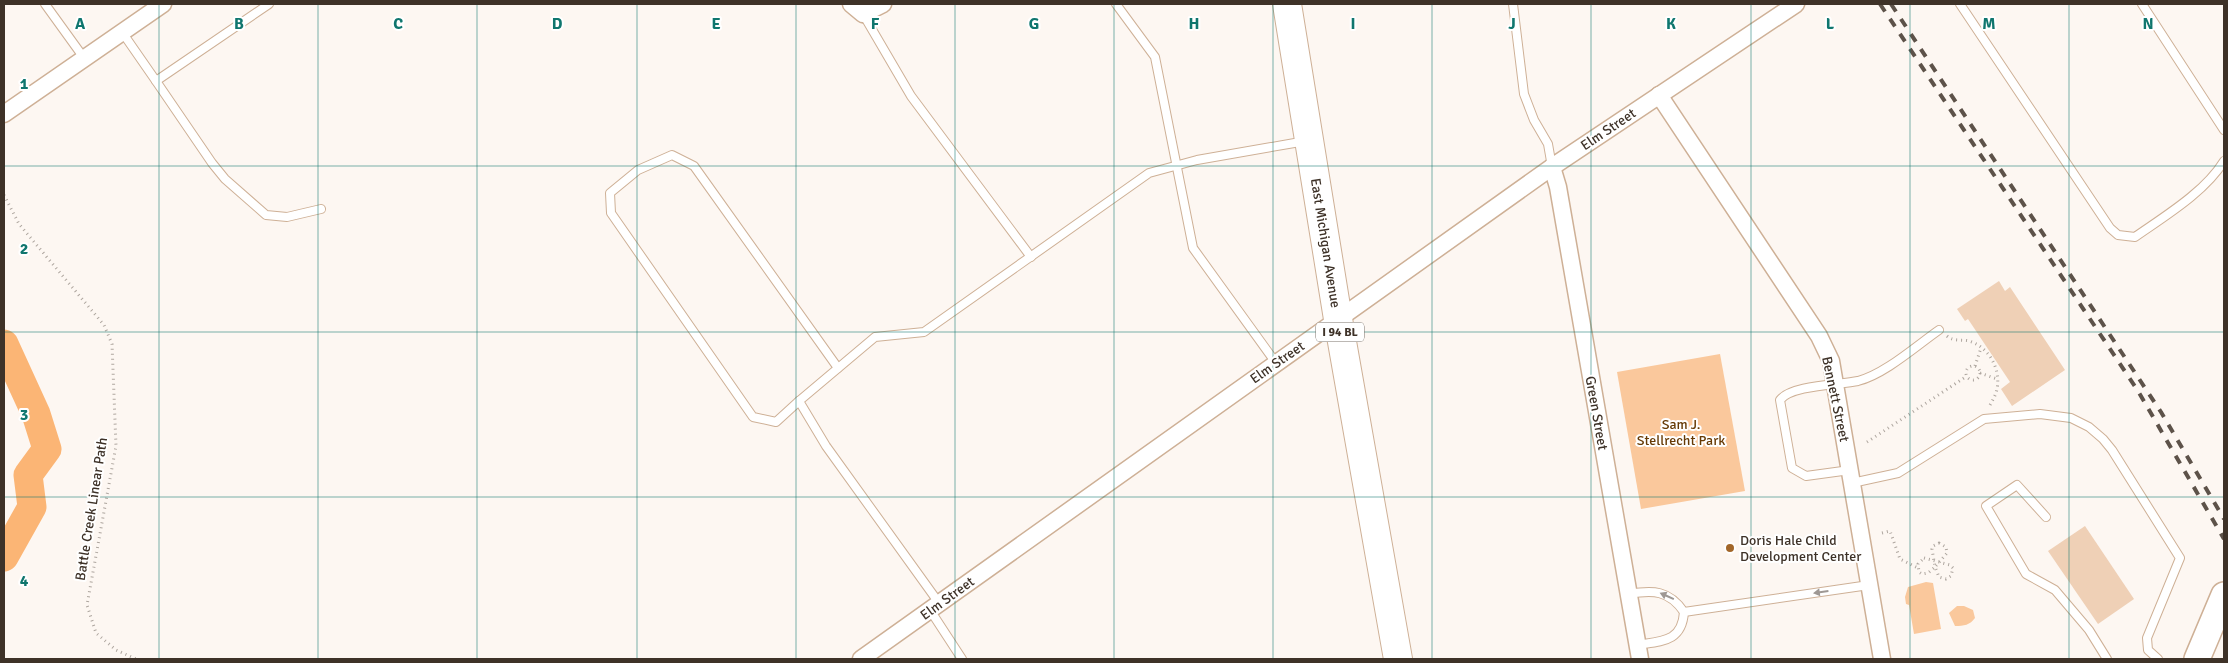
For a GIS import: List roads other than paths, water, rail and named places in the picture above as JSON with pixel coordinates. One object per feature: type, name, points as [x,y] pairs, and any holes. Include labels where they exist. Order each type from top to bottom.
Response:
[{"type":"highway","name":"East Michigan Avenue","points":[[1287,4],[1338,319],[1398,659]]},
{"type":"main road","points":[[2197,659],[2224,595]]},
{"type":"street","points":[[4,114],[163,4]]},
{"type":"street","points":[[857,9],[882,4]]},
{"type":"street","name":"Elm Street","points":[[861,659],[1552,167],[1796,4]]},
{"type":"street","name":"Bennett Street","points":[[1659,95],[1819,336],[1831,361],[1882,659]]},
{"type":"street","name":"Green Street","points":[[1552,167],[1558,187],[1638,652]]},
{"type":"lane","points":[[45,4],[84,58]]},
{"type":"lane","points":[[156,81],[269,4]]},
{"type":"lane","points":[[1116,4],[1155,57],[1193,248],[1276,363]]},
{"type":"lane","points":[[1513,4],[1524,94],[1534,120],[1548,144],[1552,167]]},
{"type":"lane","points":[[1960,4],[2110,228],[2118,235],[2135,237],[2163,217],[2218,171],[2224,161]]},
{"type":"lane","points":[[2142,4],[2224,130]]},
{"type":"lane","points":[[857,9],[912,96],[1031,257]]},
{"type":"lane","points":[[122,32],[225,179],[266,214],[287,217],[321,209]]},
{"type":"lane","points":[[838,368],[694,166],[672,155],[638,170],[610,194],[611,213],[753,417],[776,422],[875,337],[924,332],[1149,173],[1310,140]]},
{"type":"lane","points":[[1939,330],[1871,377],[1836,385],[1803,389],[1790,393],[1780,400],[1788,455],[1792,468],[1806,476],[1898,474],[1984,419],[2040,414],[2071,418],[2088,427],[2103,439],[2112,450],[2180,558],[2147,638],[2148,650],[2158,659]]},
{"type":"lane","points":[[799,401],[826,446],[935,607],[962,659]]},
{"type":"lane","points":[[2046,517],[2017,484],[1986,506],[2026,574],[2054,590],[2085,625],[2107,659]]},
{"type":"lane","points":[[1684,612],[1869,585]]},
{"type":"lane","points":[[1628,594],[1644,591],[1662,593],[1678,602],[1684,612],[1683,624],[1677,634],[1638,652]]},
{"type":"waterway","points":[[4,344],[36,414],[47,449],[28,475],[32,507],[4,557]]},
{"type":"railway","points":[[1880,4],[2138,391],[2224,539]]},
{"type":"railway","points":[[1891,4],[2161,412],[2224,519]]},
{"type":"place","name":"Doris Hale Child Development Center","points":[[1730,548]]},
{"type":"park label","name":"Sam J. Stellrecht Park","points":[[1681,432]]}]
